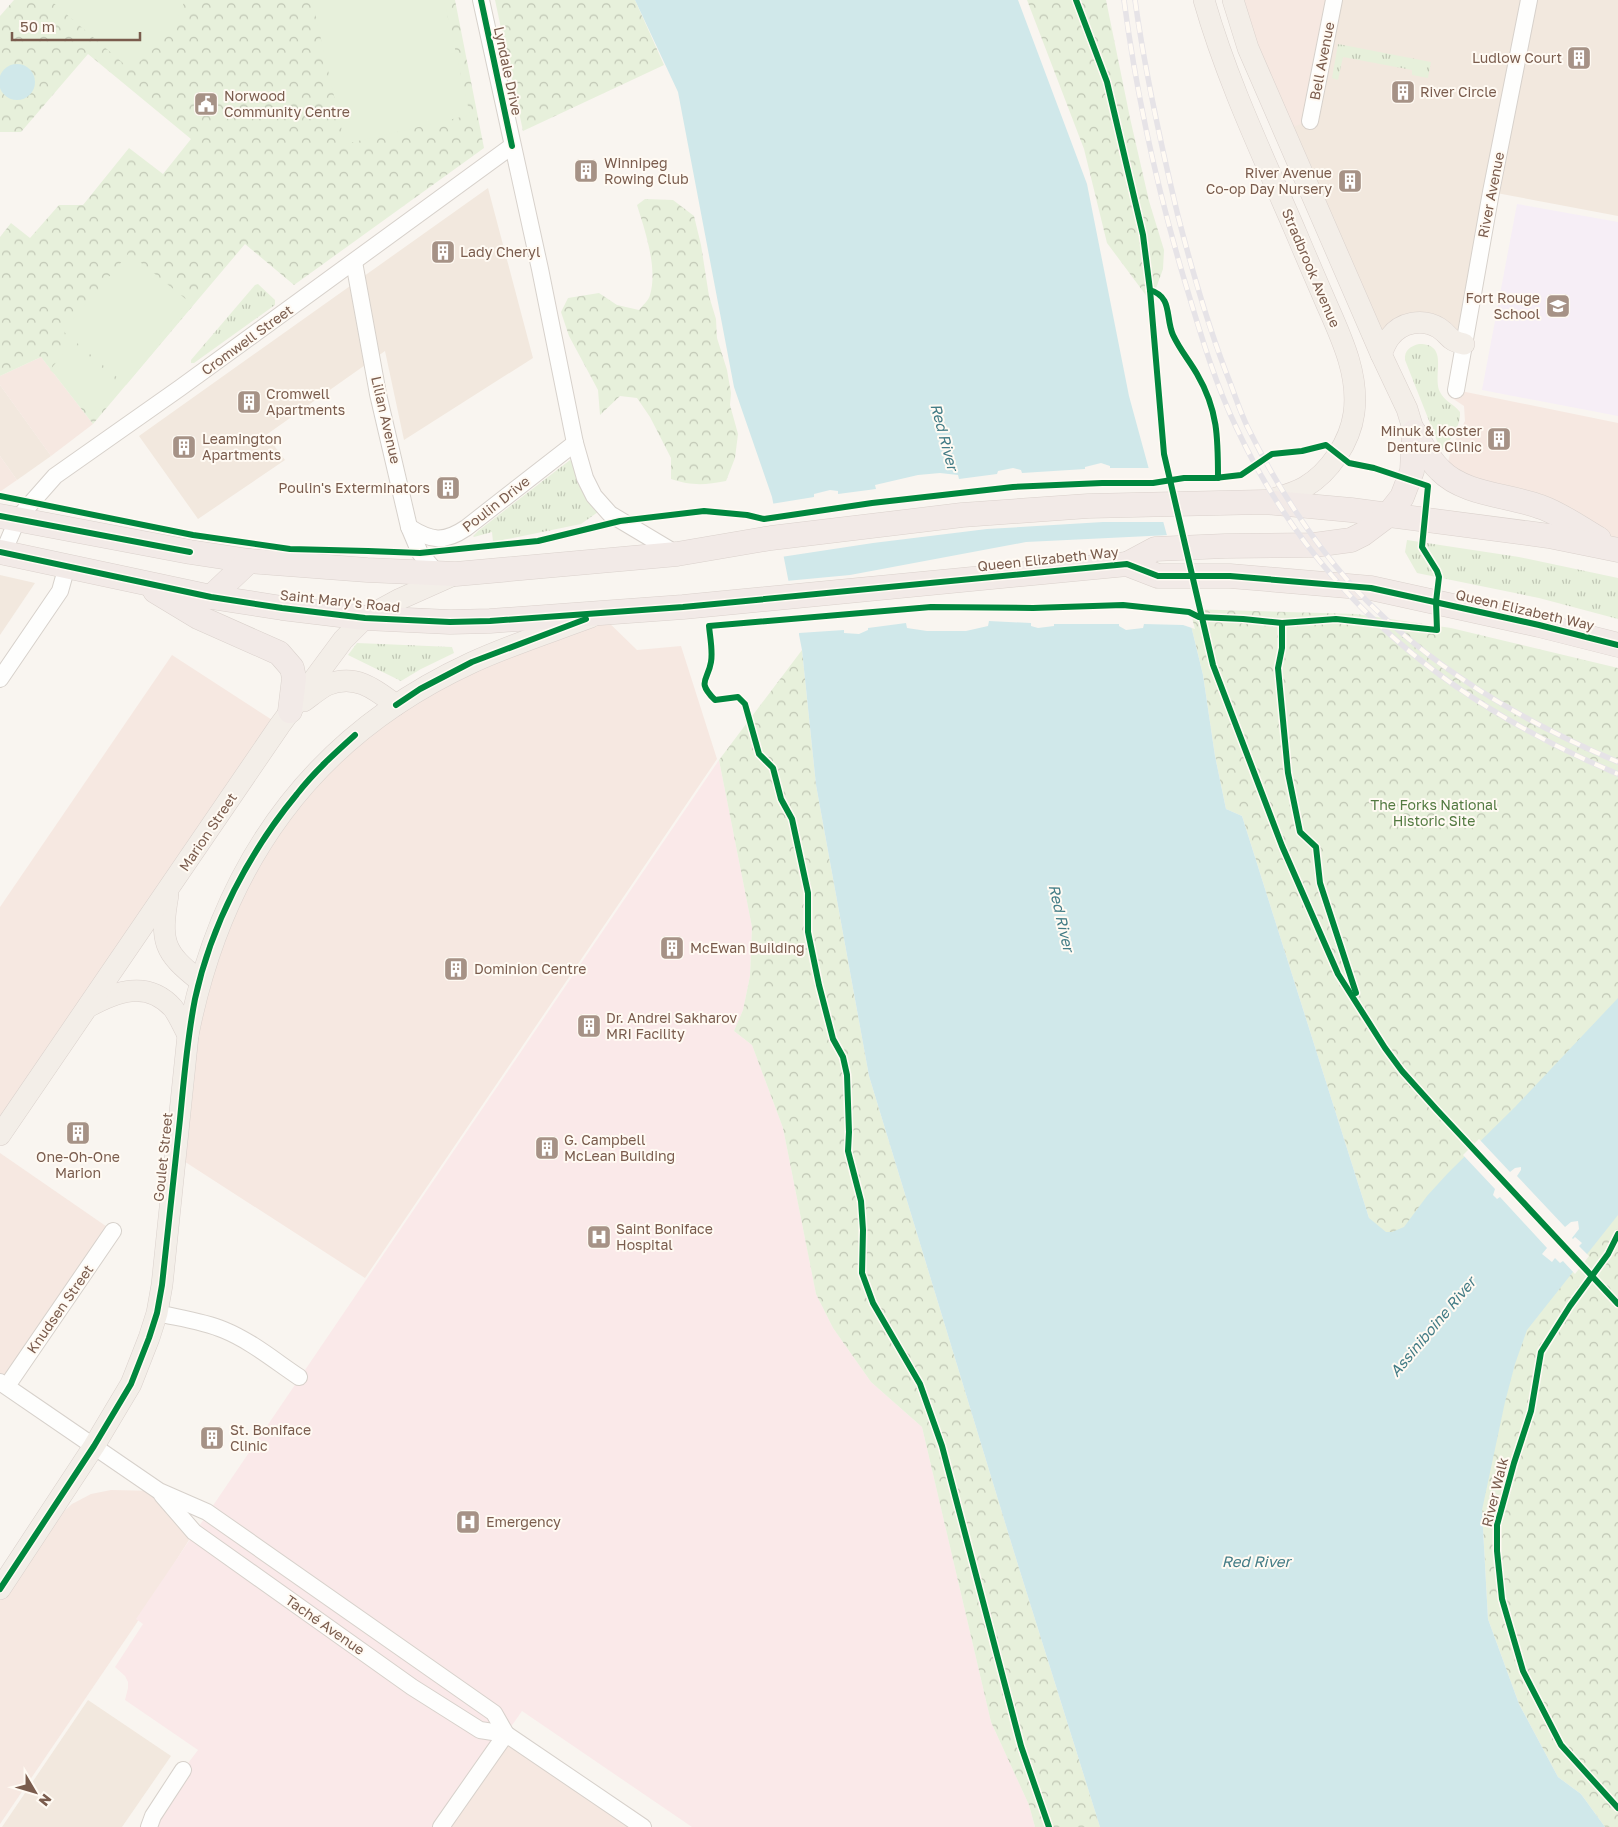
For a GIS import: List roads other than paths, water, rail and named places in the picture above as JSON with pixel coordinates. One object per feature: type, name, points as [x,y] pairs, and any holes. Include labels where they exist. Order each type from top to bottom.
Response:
[{"type":"highway","points":[[1127,564],[1155,549],[1314,545],[1341,542],[1363,534],[1387,516],[1402,497],[1410,479],[1413,462],[1414,432]]},
{"type":"highway","points":[[1414,432],[1440,471],[1453,480],[1473,488],[1542,507],[1618,550]]},
{"type":"highway","points":[[9,517],[249,562],[446,573],[677,554],[771,538],[962,515],[1088,506],[1264,502],[1351,510],[1549,536],[1618,550]]},
{"type":"highway","name":"Saint Mary's Road","points":[[2,552],[211,596],[282,608],[365,618],[490,622],[683,607]]},
{"type":"highway","points":[[211,596],[249,562]]},
{"type":"highway","name":"Queen Elizabeth Way","points":[[683,607],[1127,564],[1158,576],[1230,576],[1371,588],[1539,625],[1618,645]]},
{"type":"highway","points":[[138,581],[198,617],[278,654],[292,668],[294,678],[290,711]]},
{"type":"main road","name":"Stradbrook Avenue","points":[[1204,0],[1231,81],[1350,362],[1354,385],[1354,410],[1349,433],[1338,455],[1328,468],[1304,488],[1264,502]]},
{"type":"main road","name":"Stradbrook Avenue","points":[[1233,0],[1248,48],[1414,432]]},
{"type":"main road","points":[[1380,354],[1396,330],[1417,322],[1438,327],[1452,342],[1464,344]]},
{"type":"main road","name":"Marion Street","points":[[0,1135],[290,711],[342,640],[365,618],[446,573]]},
{"type":"main road","name":"Goulet Street","points":[[0,1589],[94,1446],[131,1384],[149,1338],[157,1313],[168,1230],[188,1035],[200,981],[215,936],[246,868],[276,821],[297,794],[355,734],[420,689],[472,662],[600,614]]},
{"type":"main road","points":[[290,711],[326,686],[345,681],[369,685],[396,705]]},
{"type":"main road","points":[[168,890],[164,918],[164,934],[167,946],[179,964],[200,981]]},
{"type":"main road","points":[[86,1008],[109,995],[136,991],[149,992],[166,1002],[174,1010],[188,1035]]},
{"type":"street","name":"Lyndale Drive","points":[[480,0],[540,269],[575,442],[588,485],[604,509],[620,521],[677,554]]},
{"type":"street","name":"Bell Avenue","points":[[1310,121],[1334,0]]},
{"type":"street","name":"River Avenue","points":[[1456,390],[1491,192],[1530,0]]},
{"type":"street","name":"Cromwell Street","points":[[2,552],[9,517],[55,476],[180,388],[512,146]]},
{"type":"street","name":"Lilian Avenue","points":[[354,262],[378,394],[409,528],[420,553],[446,573]]},
{"type":"street","name":"Poulin Drive","points":[[409,528],[437,539],[454,535],[466,528],[575,442]]},
{"type":"street","points":[[0,679],[60,591],[67,566]]},
{"type":"street","name":"Knudsen Street","points":[[3,1384],[113,1231]]},
{"type":"street","points":[[157,1313],[226,1331],[250,1344],[299,1377]]},
{"type":"street","name":"Taché Avenue","points":[[3,1384],[159,1491],[207,1512],[328,1595],[494,1713],[506,1734]]},
{"type":"street","name":"Taché Avenue","points":[[159,1491],[194,1532],[412,1687],[480,1730],[506,1734],[644,1827]]},
{"type":"street","points":[[312,1617],[328,1595]]},
{"type":"street","points":[[441,1827],[506,1734]]},
{"type":"street","points":[[149,1827],[153,1816],[183,1770]]},
{"type":"water","name":"Red River","points":[[635,0],[1018,0],[1087,184],[1129,396],[1203,675],[1215,756],[1226,809],[1242,816],[1369,1218],[1386,1232],[1392,1232],[1404,1227],[1427,1196],[1448,1173],[1515,1107],[1618,998],[1618,1215],[1527,1330],[1515,1364],[1505,1402],[1482,1510],[1488,1619],[1519,1704],[1558,1777],[1581,1794],[1605,1827],[1100,1827],[869,1076],[816,785],[802,650],[772,497],[734,387],[678,92]]},
{"type":"water","points":[[17,64],[24,65],[30,69],[34,75],[34,89],[30,95],[24,99],[17,100],[10,99],[4,95],[0,89],[-1,82],[0,75],[4,69],[10,65]]},
{"type":"railway","points":[[1124,0],[1134,69],[1148,137],[1182,272],[1206,352],[1228,410],[1269,489],[1306,544],[1348,593],[1394,638],[1444,678],[1498,714],[1556,746],[1618,774]]},
{"type":"railway","points":[[1135,0],[1149,82],[1166,163],[1178,216],[1202,302],[1245,421],[1257,447],[1293,507],[1320,546],[1349,582],[1377,611],[1408,638],[1474,687],[1509,708],[1544,728],[1618,762]]},
{"type":"place","name":"Ludlow Court","points":[[1579,58]]},
{"type":"place","name":"River Circle","points":[[1403,92]]},
{"type":"place","name":"Norwood Community Centre","points":[[206,104]]},
{"type":"place","name":"Winnipeg Rowing Club","points":[[586,171]]},
{"type":"place","name":"River Avenue Co-op Day Nursery","points":[[1350,181]]},
{"type":"place","name":"Lady Cheryl","points":[[443,252]]},
{"type":"place","name":"Fort Rouge School","points":[[1558,306]]},
{"type":"place","name":"Cromwell Apartments","points":[[249,402]]},
{"type":"place","name":"Minuk & Koster Denture Clinic","points":[[1499,439]]},
{"type":"place","name":"Leamington Apartments","points":[[184,447]]},
{"type":"place","name":"Poulin's Exterminators","points":[[448,488]]},
{"type":"place","name":"McEwan Building","points":[[672,948]]},
{"type":"place","name":"Dominion Centre","points":[[456,969]]},
{"type":"place","name":"Dr. Andrei Sakharov MRI Facility","points":[[589,1026]]},
{"type":"place","name":"One-Oh-One Marion","points":[[78,1133]]},
{"type":"place","name":"G. Campbell McLean Building","points":[[547,1148]]},
{"type":"place","name":"Saint Boniface Hospital","points":[[599,1237]]},
{"type":"place","name":"St. Boniface Clinic","points":[[212,1438]]},
{"type":"place","name":"Emergency","points":[[468,1522]]},
{"type":"park label","name":"The Forks National Historic Site","points":[[1434,814]]},
{"type":"water label","name":"Assiniboine River","points":[[1433,1327]]}]
